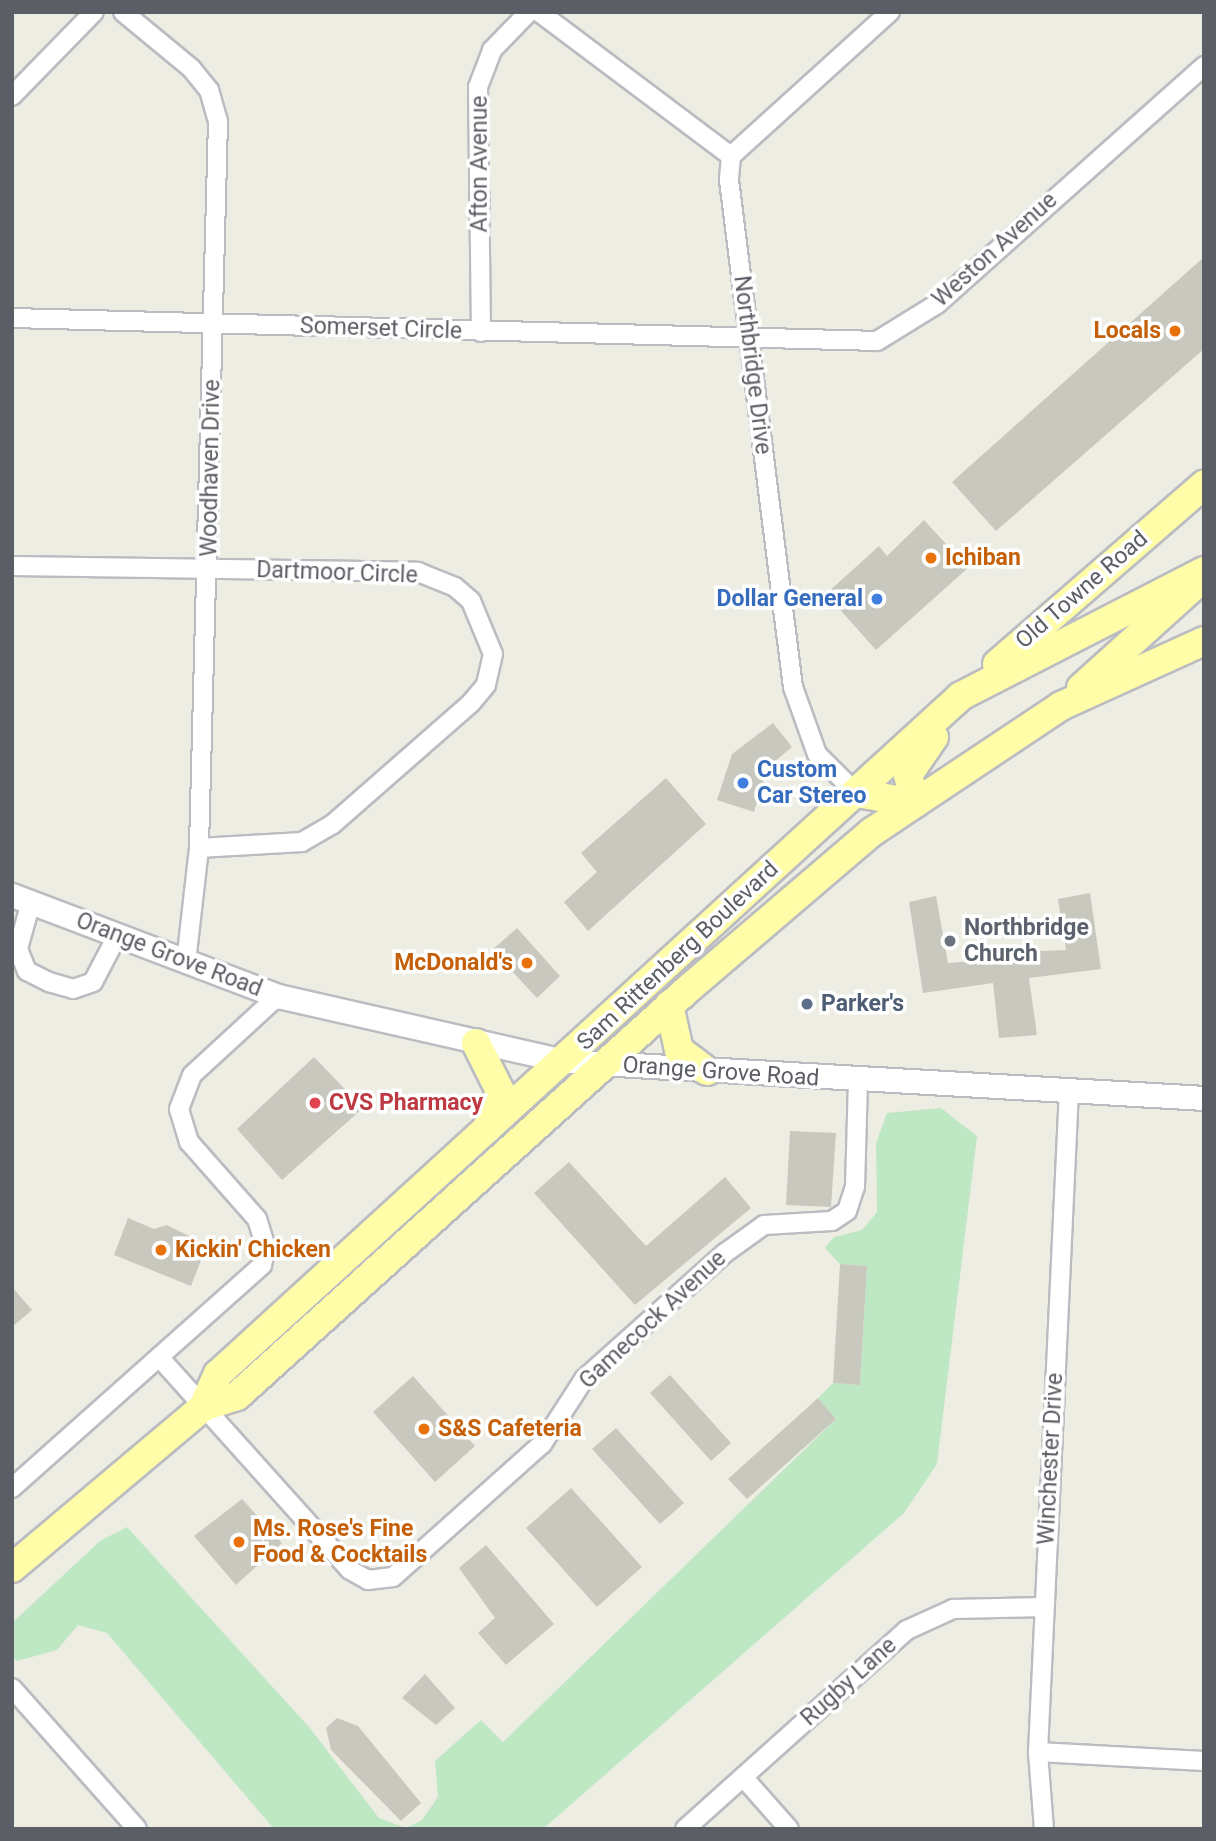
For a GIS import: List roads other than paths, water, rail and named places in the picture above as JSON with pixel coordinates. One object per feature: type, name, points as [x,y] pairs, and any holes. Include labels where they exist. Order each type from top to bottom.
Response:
[{"type":"main road","name":"Old Towne Road","points":[[961,696],[1204,485]]},
{"type":"main road","name":"Sam Rittenberg Boulevard","points":[[203,1407],[218,1374],[481,1138],[961,696],[1204,571]]},
{"type":"main road","points":[[1061,706],[1204,578]]},
{"type":"main road","name":"Sam Rittenberg Boulevard","points":[[12,1568],[203,1407],[237,1396],[804,887],[915,803],[1061,706],[1204,641]]},
{"type":"main road","points":[[804,887],[843,833],[856,793],[915,803],[908,775],[961,696]]},
{"type":"main road","points":[[669,1006],[679,1050],[707,1070]]},
{"type":"main road","points":[[475,1043],[499,1091],[498,1111],[481,1138]]},
{"type":"street","points":[[12,96],[94,12]]},
{"type":"street","name":"Woodhaven Drive","points":[[123,12],[191,68],[209,90],[218,121],[199,848],[186,962]]},
{"type":"street","name":"Afton Avenue","points":[[481,332],[478,87],[492,50],[529,12]]},
{"type":"street","points":[[539,12],[732,156],[890,12]]},
{"type":"street","name":"Weston Avenue","points":[[749,340],[877,341],[912,323],[1204,66]]},
{"type":"street","name":"Northbridge Drive","points":[[732,156],[749,340],[793,687],[817,754],[856,793]]},
{"type":"street","name":"Somerset Circle","points":[[12,318],[749,340]]},
{"type":"street","name":"Dartmoor Circle","points":[[12,566],[418,572],[455,587],[471,601],[493,654],[486,685],[471,703],[333,824],[274,848],[199,848]]},
{"type":"street","points":[[22,899],[18,948],[27,971],[49,982],[72,989],[93,982],[117,936]]},
{"type":"street","name":"Orange Grove Road","points":[[22,899],[278,996],[475,1043],[565,1061],[858,1081],[1204,1098]]},
{"type":"street","points":[[12,1488],[262,1265],[264,1231],[189,1142],[179,1110],[192,1075],[278,996]]},
{"type":"street","name":"Gamecock Avenue","points":[[159,1357],[350,1570],[368,1580],[393,1577],[542,1444],[584,1379],[725,1253],[764,1225],[832,1222],[847,1211],[855,1187],[858,1081]]},
{"type":"street","name":"Winchester Drive","points":[[1044,1829],[1038,1752],[1069,1090]]},
{"type":"street","name":"Rugby Lane","points":[[685,1829],[907,1630],[929,1617],[978,1605],[1044,1607]]},
{"type":"street","points":[[12,1688],[137,1829]]},
{"type":"street","points":[[1038,1752],[1204,1761]]},
{"type":"street","points":[[743,1777],[789,1829]]},
{"type":"place","name":"Locals","points":[[1175,331]]},
{"type":"place","name":"Ichiban","points":[[931,558]]},
{"type":"place","name":"Dollar General","points":[[877,599]]},
{"type":"place","name":"Custom Car Stereo","points":[[743,783]]},
{"type":"place","name":"Northbridge Church","points":[[950,941]]},
{"type":"place","name":"McDonald's","points":[[527,963]]},
{"type":"place","name":"Parker's","points":[[807,1004]]},
{"type":"place","name":"CVS Pharmacy","points":[[315,1103]]},
{"type":"place","name":"Kickin' Chicken","points":[[161,1250]]},
{"type":"place","name":"S&S Cafeteria","points":[[424,1429]]},
{"type":"place","name":"Ms. Rose's Fine Food & Cocktails","points":[[239,1542]]}]
